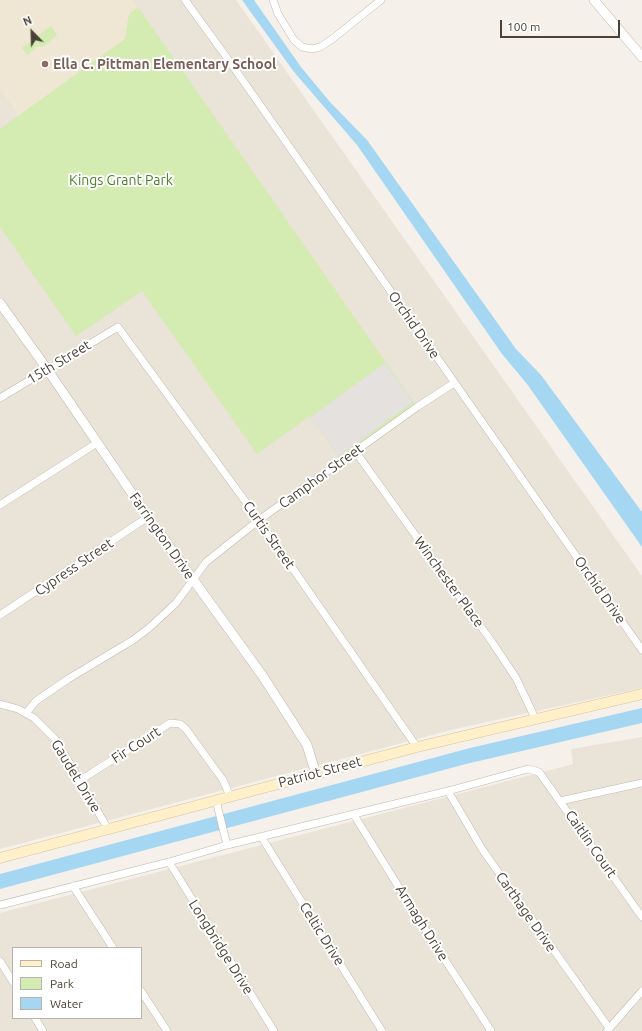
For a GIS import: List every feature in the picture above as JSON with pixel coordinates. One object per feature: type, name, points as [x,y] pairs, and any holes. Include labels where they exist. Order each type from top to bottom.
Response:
[{"type":"main road","name":"Patriot Street","points":[[0,858],[108,829],[216,803],[230,796],[417,747],[642,694]]},
{"type":"street","name":"Orchid Drive","points":[[185,0],[642,650]]},
{"type":"street","points":[[273,0],[278,14],[294,40],[302,47],[312,49],[320,47],[331,40],[381,0]]},
{"type":"street","points":[[594,0],[642,57]]},
{"type":"street","name":"Farrington Drive","points":[[0,303],[47,369],[148,518],[262,675],[302,735],[311,756],[316,774]]},
{"type":"street","name":"15th Street","points":[[0,398],[118,327]]},
{"type":"street","name":"Curtis Street","points":[[118,327],[259,520],[417,747]]},
{"type":"street","name":"Camphor Street","points":[[26,714],[36,701],[68,679],[133,640],[149,628],[176,603],[206,562],[259,520],[417,406],[454,382]]},
{"type":"street","points":[[0,505],[97,443]]},
{"type":"street","name":"Winchester Place","points":[[355,451],[492,642],[516,678],[535,718]]},
{"type":"street","name":"Cypress Street","points":[[0,615],[148,518]]},
{"type":"street","name":"Gaudet Drive","points":[[0,704],[18,709],[34,718],[56,740],[108,829]]},
{"type":"street","name":"Fir Court","points":[[79,781],[170,723],[180,724],[186,729],[223,780],[230,796]]},
{"type":"street","name":"Caitlin Court","points":[[448,791],[528,769],[539,772],[642,917]]},
{"type":"street","points":[[560,801],[642,783]]},
{"type":"street","points":[[0,905],[448,791]]},
{"type":"street","name":"Carthage Drive","points":[[448,791],[482,849],[608,1030]]},
{"type":"street","points":[[216,803],[227,846]]},
{"type":"street","name":"Armagh Drive","points":[[354,815],[491,1031]]},
{"type":"street","name":"Celtic Drive","points":[[262,838],[382,1031]]},
{"type":"street","name":"Longbridge Drive","points":[[169,862],[274,1031]]},
{"type":"street","points":[[73,886],[112,947]]},
{"type":"street","points":[[0,961],[12,980]]},
{"type":"street","points":[[608,1030],[642,991]]},
{"type":"street","points":[[142,993],[167,1031]]},
{"type":"street","points":[[36,1019],[43,1031]]},
{"type":"shaded area","points":[[0,0],[236,0],[642,576],[642,688],[455,729],[0,849]]},
{"type":"shaded area","name":"Ella C. Pittman Elementary School","points":[[0,0],[133,0],[138,7],[129,14],[125,39],[19,116],[0,89]]},
{"type":"shaded area","points":[[385,363],[413,402],[339,456],[311,417]]},
{"type":"shaded area","points":[[642,737],[642,1031],[0,1031],[0,913],[573,764],[571,749]]},
{"type":"green space","name":"Kings Grant Park","points":[[138,7],[417,407],[342,461],[310,416],[257,454],[142,291],[76,336],[0,227],[0,129],[125,39],[129,14]]},
{"type":"green space","points":[[51,26],[57,35],[43,47],[38,46],[27,55],[22,48]]},
{"type":"water","points":[[242,0],[254,0],[301,67],[330,102],[367,140],[516,349],[541,375],[642,512],[642,547],[527,384],[502,354],[357,145],[294,72]]},
{"type":"water","points":[[642,708],[642,723],[466,764],[0,889],[0,874],[470,748]]},
{"type":"place","name":"Ella C. Pittman Elementary School","points":[[45,64]]}]
